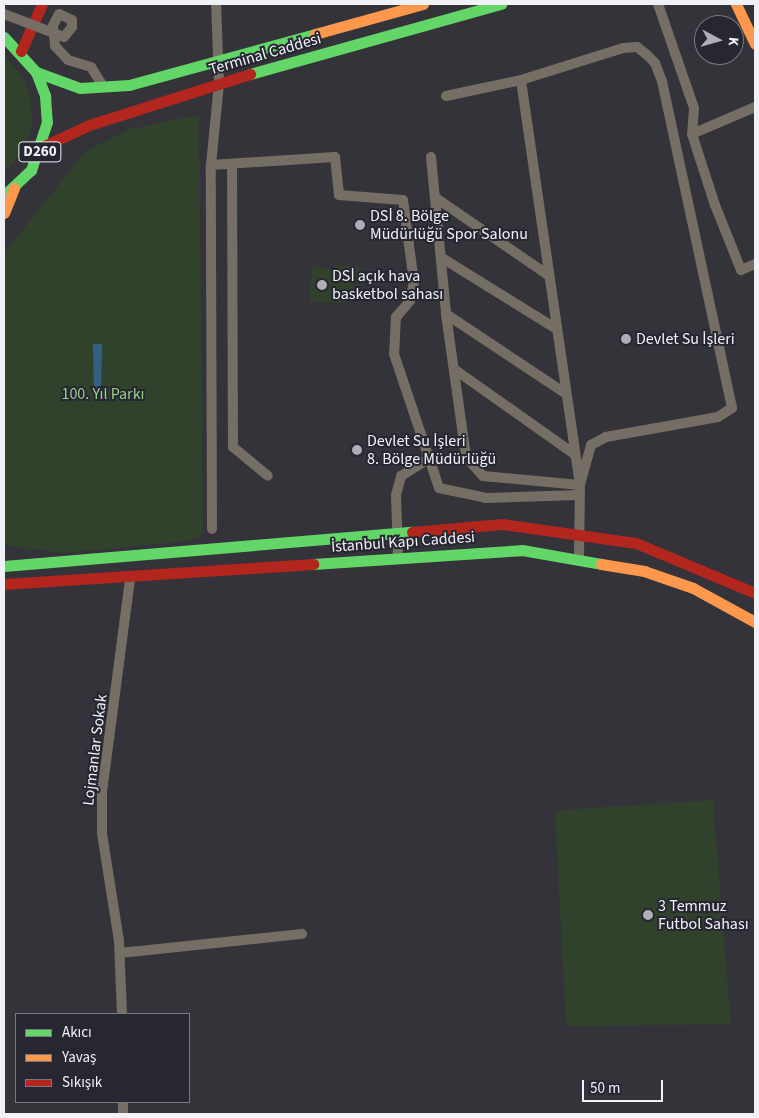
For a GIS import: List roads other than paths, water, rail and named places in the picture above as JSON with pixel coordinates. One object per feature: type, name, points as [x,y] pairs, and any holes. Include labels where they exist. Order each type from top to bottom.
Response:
[{"type":"main road","points":[[21,51],[42,4]]},
{"type":"main road","name":"Terminal Caddesi","points":[[36,72],[80,88],[129,85],[423,4]]},
{"type":"main road","name":"Terminal Caddesi","points":[[42,147],[89,125],[219,84],[501,4]]},
{"type":"main road","points":[[737,5],[754,39]]},
{"type":"main road","name":"D260","points":[[4,37],[21,51],[36,72],[46,96],[42,147],[14,188],[4,196]]},
{"type":"main road","points":[[4,213],[14,188]]},
{"type":"main road","points":[[4,566],[22,566],[396,531],[502,524],[580,532],[674,555],[755,593]]},
{"type":"main road","name":"İstanbul Kapı Caddesi","points":[[40,582],[130,578],[522,550],[579,558],[644,571],[693,588],[755,622]]},
{"type":"main road","points":[[4,555],[22,566]]},
{"type":"main road","points":[[4,584],[40,582]]},
{"type":"main road","points":[[4,592],[40,582]]},
{"type":"street","points":[[212,529],[212,165],[219,84],[215,61],[216,4]]},
{"type":"street","points":[[658,4],[694,108],[692,134],[740,270],[755,264]]},
{"type":"street","points":[[4,14],[64,37],[72,26],[72,20],[59,14],[53,26],[55,46],[68,60],[91,67],[103,86]]},
{"type":"street","points":[[446,96],[521,80],[623,48],[637,47],[655,62],[730,386],[732,408],[718,417],[606,437],[591,446],[580,490]]},
{"type":"street","points":[[521,80],[555,328],[580,490],[579,558]]},
{"type":"street","points":[[692,134],[755,107]]},
{"type":"street","points":[[212,165],[335,157],[339,195],[402,200],[414,282],[410,301],[396,317],[394,354],[439,488],[459,495],[580,490]]},
{"type":"street","points":[[431,157],[446,314],[466,457],[474,470],[492,477],[580,490]]},
{"type":"street","points":[[232,164],[233,447],[268,476]]},
{"type":"street","points":[[436,198],[548,275]]},
{"type":"street","points":[[442,258],[555,328]]},
{"type":"street","points":[[446,314],[565,393]]},
{"type":"street","points":[[454,369],[574,454]]},
{"type":"street","points":[[398,558],[396,495],[401,476],[430,458]]},
{"type":"street","name":"Lojmanlar Sokak","points":[[122,1013],[120,953],[102,834],[102,792],[130,578]]},
{"type":"street","points":[[120,953],[302,934]]},
{"type":"water","points":[[93,344],[102,344],[101,401],[94,398]]},
{"type":"place","name":"DSİ 8. Bölge Müdürlüğü Spor Salonu","points":[[360,225]]},
{"type":"place","name":"DSİ açık hava basketbol sahası","points":[[322,285]]},
{"type":"place","name":"Devlet Su İşleri","points":[[626,339]]},
{"type":"place","name":"Devlet Su İşleri 8. Bölge Müdürlüğü","points":[[357,450]]},
{"type":"place","name":"3 Temmuz Futbol Sahası","points":[[648,915]]},
{"type":"park label","name":"100. Yıl Parkı","points":[[103,394]]}]
